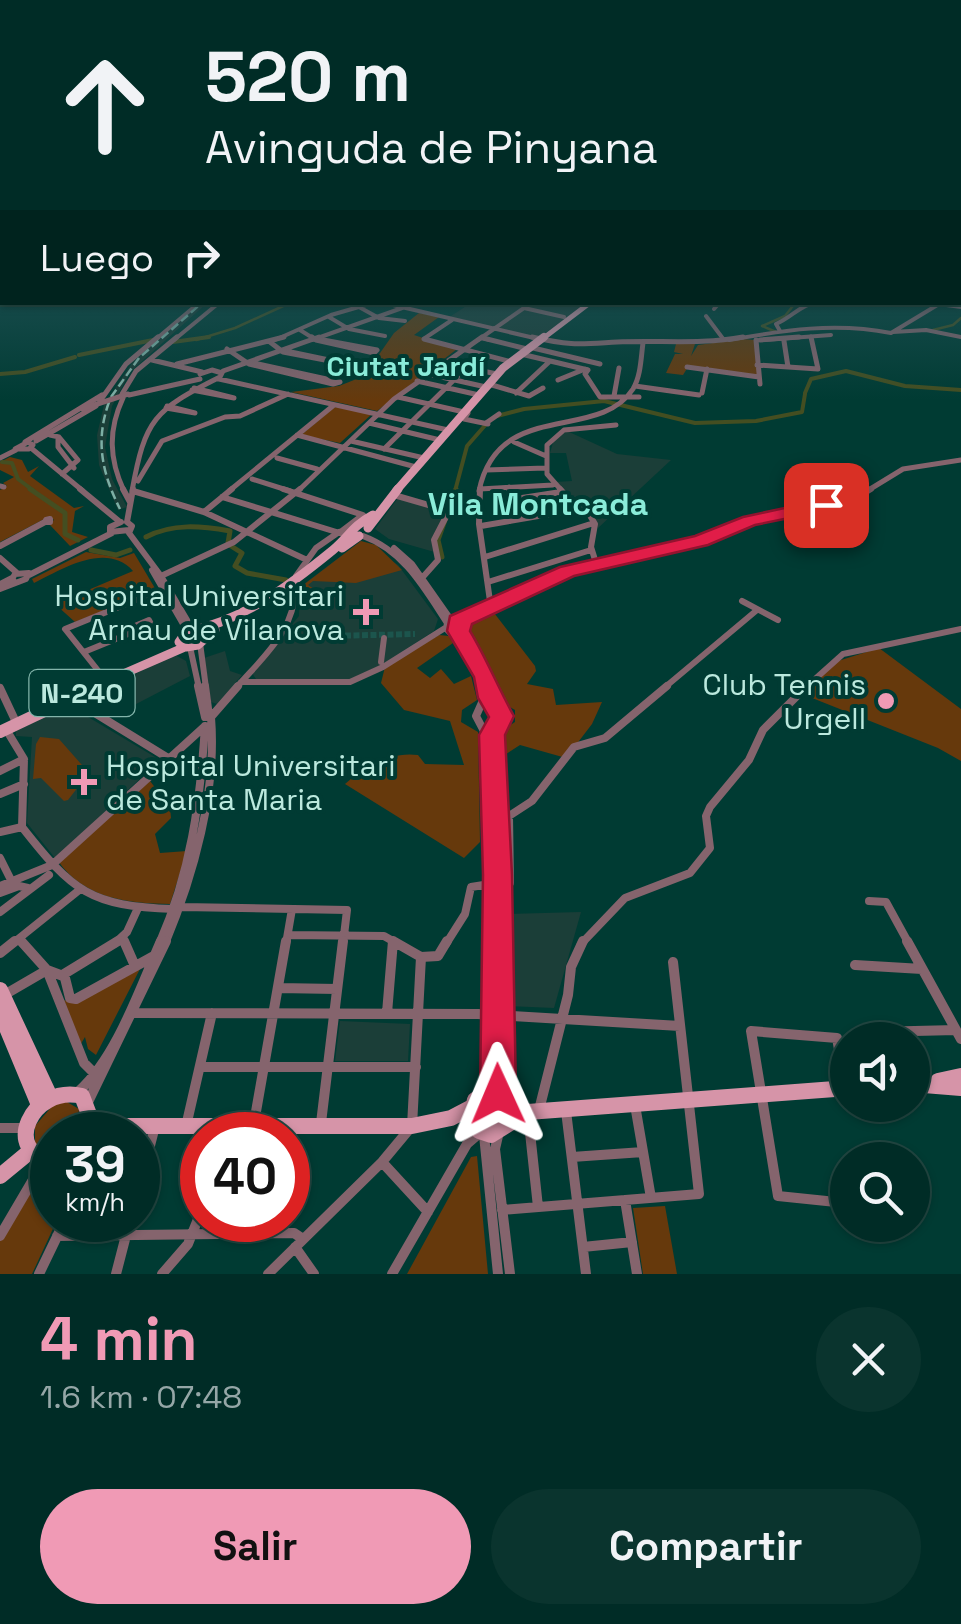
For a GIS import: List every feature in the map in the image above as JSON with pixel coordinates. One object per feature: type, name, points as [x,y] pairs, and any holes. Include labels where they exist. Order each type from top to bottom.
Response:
[{"type":"main road","name":"N-240","points":[[2,730],[15,720],[275,600],[377,513],[479,394],[512,362],[588,305]]},
{"type":"main road","name":"N-240","points":[[2,730],[163,654],[294,583]]},
{"type":"main road","points":[[1,999],[44,1101]]},
{"type":"main road","points":[[932,1083],[961,1076]]},
{"type":"main road","points":[[932,1083],[961,1088]]},
{"type":"main road","points":[[310,1124],[412,1126],[452,1118],[486,1126],[533,1112],[830,1089]]},
{"type":"main road","points":[[496,1097],[533,1112]]},
{"type":"main road","points":[[486,1126],[496,1097]]},
{"type":"main road","points":[[486,1126],[496,1097]]},
{"type":"main road","points":[[44,1101],[84,1104],[92,1112]]},
{"type":"main road","points":[[30,1137],[25,1128],[44,1101]]},
{"type":"main road","points":[[84,1104],[84,1112]]},
{"type":"main road","points":[[0,1176],[30,1163]]},
{"type":"street","points":[[0,458],[18,445],[30,444],[49,434],[97,402],[126,364],[196,305]]},
{"type":"street","points":[[123,491],[112,464],[110,442],[114,412],[126,395],[134,372],[216,305]]},
{"type":"street","points":[[176,364],[268,341],[366,305]]},
{"type":"street","points":[[390,305],[574,347],[784,341],[832,335]]},
{"type":"street","points":[[30,444],[83,410],[126,395],[219,376],[247,362],[410,305]]},
{"type":"street","points":[[714,310],[718,305]]},
{"type":"street","points":[[781,332],[776,324],[791,318],[798,307],[805,305]]},
{"type":"street","points":[[891,332],[937,305]]},
{"type":"street","points":[[358,307],[378,316]]},
{"type":"street","points":[[161,576],[248,534],[416,380],[497,330],[524,308],[564,317]]},
{"type":"street","points":[[328,316],[349,329],[387,334],[348,327]]},
{"type":"street","points":[[706,316],[725,340]]},
{"type":"street","points":[[453,319],[424,339],[512,362]]},
{"type":"street","points":[[756,339],[819,326],[891,332],[931,330],[961,337]]},
{"type":"street","points":[[299,329],[315,338],[348,345]]},
{"type":"street","points":[[758,365],[818,369],[812,337]]},
{"type":"street","points":[[482,338],[586,369]]},
{"type":"street","points":[[756,339],[760,384]]},
{"type":"street","points":[[268,341],[282,350],[368,368],[362,370],[323,359]]},
{"type":"street","points":[[784,341],[788,368]]},
{"type":"street","points":[[491,608],[481,526],[480,486],[485,470],[513,441],[534,428],[598,414],[620,403],[635,386],[644,342]]},
{"type":"street","points":[[227,349],[247,362],[333,384],[340,382],[291,373]]},
{"type":"street","points":[[525,351],[598,363],[558,380]]},
{"type":"street","points":[[150,360],[176,364],[201,378],[219,376],[448,430]]},
{"type":"street","points":[[516,393],[550,361]]},
{"type":"street","points":[[443,363],[466,368],[516,393],[528,396],[543,388]]},
{"type":"street","points":[[688,367],[758,377]]},
{"type":"street","points":[[384,448],[466,368]]},
{"type":"street","points":[[614,396],[620,368]]},
{"type":"street","points":[[586,369],[585,374],[600,396],[638,397]]},
{"type":"street","points":[[635,386],[700,394],[706,370]]},
{"type":"street","points":[[427,373],[492,382]]},
{"type":"street","points":[[0,586],[123,526],[142,441],[166,407],[201,378]]},
{"type":"street","points":[[416,380],[479,394]]},
{"type":"street","points":[[464,415],[492,382]]},
{"type":"street","points":[[192,388],[234,398],[192,388]]},
{"type":"street","points":[[133,492],[162,441],[224,417],[240,416],[290,394]]},
{"type":"street","points":[[397,397],[486,424],[499,414]]},
{"type":"street","points":[[30,444],[97,402]]},
{"type":"street","points":[[318,470],[277,458],[335,404]]},
{"type":"street","points":[[564,419],[572,428]]},
{"type":"street","points":[[368,423],[440,440]]},
{"type":"street","points":[[596,563],[591,550],[594,523],[585,508],[555,485],[545,468],[546,456],[551,439],[572,428],[616,425]]},
{"type":"street","points":[[534,428],[551,439]]},
{"type":"street","points":[[49,434],[58,437],[78,459],[74,468],[62,474]]},
{"type":"street","points":[[300,436],[416,467]]},
{"type":"street","points":[[204,512],[300,436]]},
{"type":"street","points":[[350,440],[424,458]]},
{"type":"street","points":[[513,441],[546,456]]},
{"type":"street","points":[[30,444],[123,526],[192,639]]},
{"type":"street","points":[[30,444],[123,526],[161,576],[192,639],[207,721],[206,807],[178,908],[136,1013],[84,1104]]},
{"type":"street","points":[[241,682],[350,682],[452,626],[568,571],[687,544],[750,521],[862,496],[903,469],[961,460]]},
{"type":"street","points":[[485,470],[545,468]]},
{"type":"street","points":[[811,476],[804,482],[832,504]]},
{"type":"street","points":[[0,911],[196,735],[282,636],[294,601],[294,583],[306,560],[354,532],[364,515],[252,479]]},
{"type":"street","points":[[480,486],[555,485]]},
{"type":"street","points":[[508,487],[510,520]]},
{"type":"street","points":[[123,491],[204,512],[306,560]]},
{"type":"street","points":[[123,491],[133,492]]},
{"type":"street","points":[[509,500],[561,492]]},
{"type":"street","points":[[393,494],[448,511],[434,540],[440,552],[438,562],[422,578]]},
{"type":"street","points":[[222,497],[378,540],[410,569],[478,661],[498,716],[494,1015],[488,1075],[496,1097]]},
{"type":"street","points":[[481,526],[585,508]]},
{"type":"street","points":[[0,546],[46,522]]},
{"type":"street","points":[[485,557],[594,523]]},
{"type":"street","points":[[111,532],[123,526]]},
{"type":"street","points":[[354,532],[406,558],[452,626],[480,678],[494,884]]},
{"type":"street","points":[[488,582],[591,550]]},
{"type":"street","points":[[0,558],[15,578]]},
{"type":"street","points":[[104,678],[65,629],[163,589]]},
{"type":"street","points":[[275,600],[294,601]]},
{"type":"street","points":[[742,601],[778,620]]},
{"type":"street","points":[[288,935],[384,936],[420,957],[438,956],[465,914],[471,887],[510,883],[510,816],[532,801],[574,747],[605,738],[757,610]]},
{"type":"street","points":[[84,652],[138,630]]},
{"type":"street","points":[[538,1207],[533,1112],[562,1019],[573,958],[584,938],[625,898],[683,877],[698,867],[710,848],[706,816],[710,807],[749,760],[763,730],[832,661],[843,654],[961,630]]},
{"type":"street","points":[[316,636],[328,636]]},
{"type":"street","points":[[381,662],[384,638]]},
{"type":"street","points":[[0,688],[15,720]]},
{"type":"street","points":[[70,698],[168,758]]},
{"type":"street","points":[[465,716],[513,716]]},
{"type":"street","points":[[480,716],[498,716]]},
{"type":"street","points":[[84,1104],[86,1087],[129,1014],[178,908],[195,838],[207,721]]},
{"type":"street","points":[[2,730],[24,759],[22,828],[50,870],[78,891],[100,902],[138,908],[348,910],[320,1124]]},
{"type":"street","points":[[186,744],[204,744]]},
{"type":"street","points":[[0,771],[24,759]]},
{"type":"street","points":[[0,794],[24,784]]},
{"type":"street","points":[[0,832],[22,828]]},
{"type":"street","points":[[0,858],[12,882]]},
{"type":"street","points":[[0,889],[50,870]]},
{"type":"street","points":[[0,889],[28,888],[0,911]]},
{"type":"street","points":[[0,953],[78,891]]},
{"type":"street","points":[[869,902],[886,902],[958,1035]]},
{"type":"street","points":[[63,977],[118,942],[134,921],[138,908]]},
{"type":"street","points":[[256,1112],[292,908]]},
{"type":"street","points":[[19,939],[47,970],[77,1048],[94,1074]]},
{"type":"street","points":[[124,941],[135,966]]},
{"type":"street","points":[[387,1013],[393,941]]},
{"type":"street","points":[[47,970],[63,977],[72,1000],[156,956]]},
{"type":"street","points":[[268,1274],[382,1162],[412,1126],[420,957]]},
{"type":"street","points":[[502,1210],[699,1194],[673,962]]},
{"type":"street","points":[[855,966],[923,970]]},
{"type":"street","points":[[1,999],[47,970]]},
{"type":"street","points":[[278,988],[338,989]]},
{"type":"street","points":[[136,1013],[419,1013],[680,1026]]},
{"type":"street","points":[[189,1112],[212,1013]]},
{"type":"street","points":[[830,1037],[751,1031],[778,1196],[830,1201]]},
{"type":"street","points":[[930,1034],[958,1035]]},
{"type":"street","points":[[200,1067],[416,1067]]},
{"type":"street","points":[[635,1103],[650,1198]]},
{"type":"street","points":[[566,1109],[586,1274]]},
{"type":"street","points":[[486,1126],[495,1149],[510,1274]]},
{"type":"street","points":[[392,1274],[467,1144],[486,1126]]},
{"type":"street","points":[[486,1126],[498,1274]]},
{"type":"street","points":[[0,1128],[25,1128]]},
{"type":"street","points":[[572,1157],[642,1152]]},
{"type":"street","points":[[382,1162],[428,1212]]},
{"type":"street","points":[[0,1236],[30,1179]]},
{"type":"street","points":[[626,1200],[637,1274]]},
{"type":"street","points":[[39,1274],[54,1242]]},
{"type":"street","points":[[116,1274],[124,1242]]},
{"type":"street","points":[[162,1274],[191,1242]]},
{"type":"street","points":[[583,1247],[632,1242]]},
{"type":"street","points":[[299,1243],[314,1274]]},
{"type":"shaded area","points":[[199,305],[205,305],[130,372],[112,406],[105,447],[112,479],[127,507],[118,510],[99,465],[97,435],[104,405],[132,363]]},
{"type":"shaded area","points":[[468,305],[585,305],[537,339],[448,318]]},
{"type":"shaded area","points":[[419,313],[439,317],[414,335],[457,349],[377,411],[291,392],[339,386],[364,376],[394,333]]},
{"type":"shaded area","points":[[754,340],[759,377],[688,367],[683,375],[666,373],[675,354],[683,354],[674,352],[676,344],[695,344],[691,356],[698,345]]},
{"type":"shaded area","points":[[335,407],[372,414],[340,443],[301,435]]},
{"type":"shaded area","points":[[567,431],[617,454],[671,460],[598,528],[586,503],[555,482],[572,481],[566,453],[550,453],[554,439]]},
{"type":"shaded area","points":[[10,457],[22,460],[28,472],[39,466],[30,476],[74,508],[84,506],[75,511],[72,532],[88,537],[70,546],[49,524],[54,520],[50,516],[0,542],[0,490],[7,486],[3,483],[14,477],[0,470],[0,462]]},
{"type":"shaded area","points":[[398,498],[445,512],[433,539],[438,553],[389,539],[375,529]]},
{"type":"shaded area","name":"Hospital Universitari Arnau de Vilanova","points":[[361,541],[398,565],[438,619],[434,631],[381,665],[350,679],[256,679],[252,673],[299,616],[300,587]]},
{"type":"shaded area","points":[[361,541],[376,545],[402,570],[356,583],[313,581],[308,585],[314,589],[302,586]]},
{"type":"shaded area","points":[[86,552],[120,558],[134,553],[156,590],[75,622],[55,604],[133,571],[122,562],[97,558],[34,583],[32,579]]},
{"type":"shaded area","points":[[491,609],[535,666],[527,684],[553,689],[556,705],[602,702],[592,724],[566,758],[520,745],[500,758],[499,732],[515,722],[515,710],[497,700],[468,626],[468,619]]},
{"type":"shaded area","points":[[439,635],[449,636],[453,643],[417,668],[430,678],[441,669],[454,684],[471,676],[477,700],[462,710],[461,722],[478,732],[480,842],[464,858],[345,784],[369,766],[398,755],[418,755],[425,764],[464,765],[450,721],[404,710],[381,683],[385,667]]},
{"type":"shaded area","name":"Club Tennis Urgell","points":[[879,648],[961,709],[961,761],[938,748],[802,694],[838,661]]},
{"type":"shaded area","points":[[225,651],[230,671],[242,675],[217,704],[211,702],[204,658]]},
{"type":"shaded area","points":[[177,656],[186,661],[190,676],[113,716],[86,700],[166,658]]},
{"type":"shaded area","name":"Hospital Universitari de Santa Maria","points":[[68,705],[160,760],[55,858],[27,823],[32,737],[16,736],[16,730]]},
{"type":"shaded area","points":[[40,737],[59,739],[89,773],[68,800],[64,801],[41,778],[33,779]]},
{"type":"shaded area","points":[[150,781],[170,807],[171,818],[155,834],[160,853],[187,851],[170,904],[123,900],[94,891],[58,861]]},
{"type":"shaded area","points":[[581,912],[554,1008],[507,1006],[507,914]]},
{"type":"shaded area","points":[[142,965],[96,1055],[88,1049],[85,1037],[79,1047],[64,1000],[70,1002]]},
{"type":"shaded area","points":[[340,1021],[410,1024],[408,1061],[335,1061]]},
{"type":"shaded area","points":[[67,1102],[79,1112],[47,1112],[54,1104]]},
{"type":"shaded area","points":[[477,1156],[488,1274],[407,1274],[471,1157]]},
{"type":"shaded area","points":[[30,1190],[30,1242],[47,1242],[32,1274],[0,1274],[0,1240]]},
{"type":"shaded area","points":[[665,1206],[677,1274],[643,1274],[633,1208]]},
{"type":"waterway","points":[[203,338],[285,305]]},
{"type":"waterway","points":[[776,332],[762,326],[785,316],[794,305]]},
{"type":"waterway","points":[[933,330],[953,325],[961,318]]},
{"type":"waterway","points":[[203,338],[209,337]]},
{"type":"waterway","points":[[173,342],[203,338]]},
{"type":"waterway","points":[[196,340],[203,338]]},
{"type":"waterway","points":[[79,355],[153,340]]},
{"type":"waterway","points":[[0,374],[25,372],[75,357]]},
{"type":"waterway","points":[[805,393],[811,379],[846,371],[905,386],[961,390]]},
{"type":"waterway","points":[[497,416],[524,409],[604,401],[695,423],[756,421],[802,412],[805,394]]},
{"type":"waterway","points":[[455,491],[467,446],[488,422]]},
{"type":"waterway","points":[[2,462],[12,463],[18,479],[34,491]]},
{"type":"waterway","points":[[30,489],[65,513],[65,534],[78,540]]},
{"type":"waterway","points":[[442,557],[438,540],[456,489]]},
{"type":"waterway","points":[[146,537],[166,529],[198,527],[230,531],[228,543]]},
{"type":"waterway","points":[[231,546],[242,553],[235,566],[247,573],[286,580]]},
{"type":"waterway","points":[[91,550],[116,555],[130,550]]},
{"type":"tunnel","points":[[328,636],[415,634]]},
{"type":"railway","points":[[111,397],[139,358],[200,305]]},
{"type":"railway","points":[[109,402],[102,430],[102,457],[120,509]]},
{"type":"place","name":"Hospital Universitari Arnau de Vilanova","points":[[366,612]]},
{"type":"place","name":"Club Tennis Urgell","points":[[886,701]]},
{"type":"place","name":"Hospital Universitari de Santa Maria","points":[[84,782]]},
{"type":"district","name":"Ciutat Jardí","points":[[406,366]]},
{"type":"district","name":"Vila Montcada","points":[[538,504]]},
{"type":"route","points":[[498,1094],[498,875],[492,735],[502,716],[494,708],[486,677],[458,631],[462,625],[458,622],[568,571],[687,544],[737,524],[826,505]]}]
